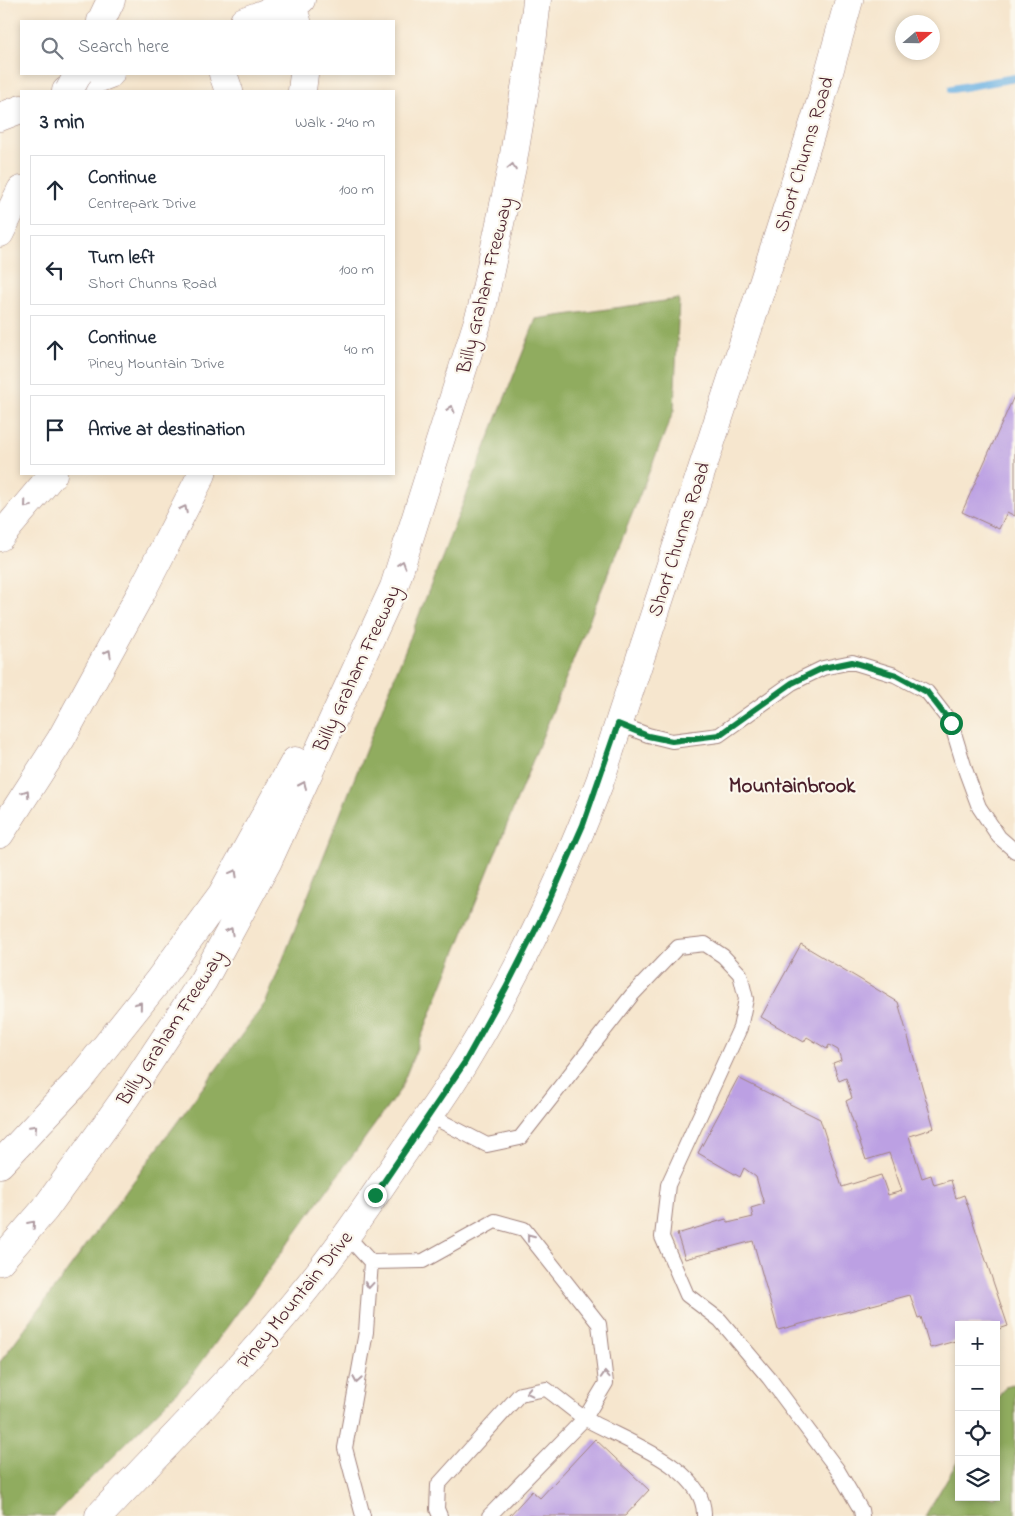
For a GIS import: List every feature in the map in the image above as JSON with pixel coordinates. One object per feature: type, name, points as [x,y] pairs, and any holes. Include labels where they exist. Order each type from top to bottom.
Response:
[{"type":"main road","points":[[102,20],[110,0]]},
{"type":"main road","name":"Billy Graham Freeway","points":[[0,1261],[45,1209],[126,1097],[203,981],[268,861],[394,588],[482,308],[512,168],[531,52],[537,0]]},
{"type":"main road","name":"Short Chunns Road","points":[[465,1062],[506,988],[546,909],[583,825],[764,280],[821,101],[849,0]]},
{"type":"main road","points":[[248,20],[296,8]]},
{"type":"main road","points":[[69,90],[77,75]]},
{"type":"main road","points":[[70,90],[108,75]]},
{"type":"main road","points":[[224,75],[229,90]]},
{"type":"main road","points":[[302,90],[304,75]]},
{"type":"main road","points":[[0,118],[20,109]]},
{"type":"main road","points":[[0,233],[20,192]]},
{"type":"main road","points":[[0,537],[52,475]]},
{"type":"main road","points":[[0,834],[61,739],[142,593],[201,475]]},
{"type":"main road","points":[[0,1164],[78,1081],[158,981],[222,894],[307,737],[340,704]]},
{"type":"main road","name":"Piney Mountain Drive","points":[[99,1516],[231,1378],[306,1289],[375,1195],[465,1062]]},
{"type":"lane","points":[[618,724],[648,736],[672,741],[702,738],[719,735],[792,683],[823,668],[852,662],[896,675],[927,692],[951,723],[979,806],[999,837],[1015,851]]},
{"type":"lane","points":[[429,1114],[487,1145],[520,1138],[632,995],[678,947],[705,944],[723,956],[740,974],[746,999],[740,1028],[668,1185],[662,1237],[687,1295],[720,1320],[769,1378],[838,1469],[861,1510],[862,1516]]},
{"type":"lane","points":[[371,1262],[423,1261],[495,1221],[524,1229],[599,1324],[606,1382],[585,1418],[489,1516]]},
{"type":"lane","points":[[346,1235],[371,1262],[366,1332],[345,1448],[363,1516]]},
{"type":"lane","points":[[440,1516],[437,1509],[438,1485],[520,1394],[546,1388],[585,1418],[644,1449],[685,1475],[700,1496],[705,1508],[704,1516]]},
{"type":"green space","points":[[679,299],[674,410],[400,1090],[187,1382],[53,1516],[0,1516],[0,1362],[266,1002],[536,319]]},
{"type":"green space","points":[[1015,1384],[1015,1516],[925,1516],[955,1466],[955,1501],[1000,1501],[1000,1395],[1005,1387]]},
{"type":"building","points":[[1015,394],[1015,516],[1007,512],[999,529],[962,512]]},
{"type":"building","points":[[801,944],[898,1002],[934,1128],[909,1136],[922,1178],[931,1175],[934,1185],[951,1180],[956,1198],[964,1195],[1008,1326],[1000,1329],[1000,1321],[955,1321],[955,1341],[930,1348],[921,1317],[918,1318],[910,1295],[778,1330],[753,1241],[685,1259],[677,1234],[726,1219],[728,1223],[753,1217],[751,1208],[764,1204],[756,1177],[744,1168],[740,1177],[698,1153],[738,1078],[820,1119],[842,1187],[881,1175],[888,1195],[902,1191],[889,1153],[866,1160],[846,1101],[852,1098],[846,1078],[839,1081],[833,1063],[841,1060],[838,1050],[829,1045],[827,1049],[807,1037],[804,1042],[761,1017]]},
{"type":"building","points":[[595,1439],[649,1490],[625,1516],[509,1516],[532,1491],[540,1498]]},
{"type":"waterway","points":[[952,89],[1015,78]]},
{"type":"district","name":"Mountainbrook","points":[[792,785]]},
{"type":"route","points":[[375,1195],[465,1062],[506,988],[546,909],[583,825],[600,781],[618,724],[648,736],[672,741],[719,735],[792,683],[823,668],[852,662],[896,675],[927,692],[951,723]]}]
